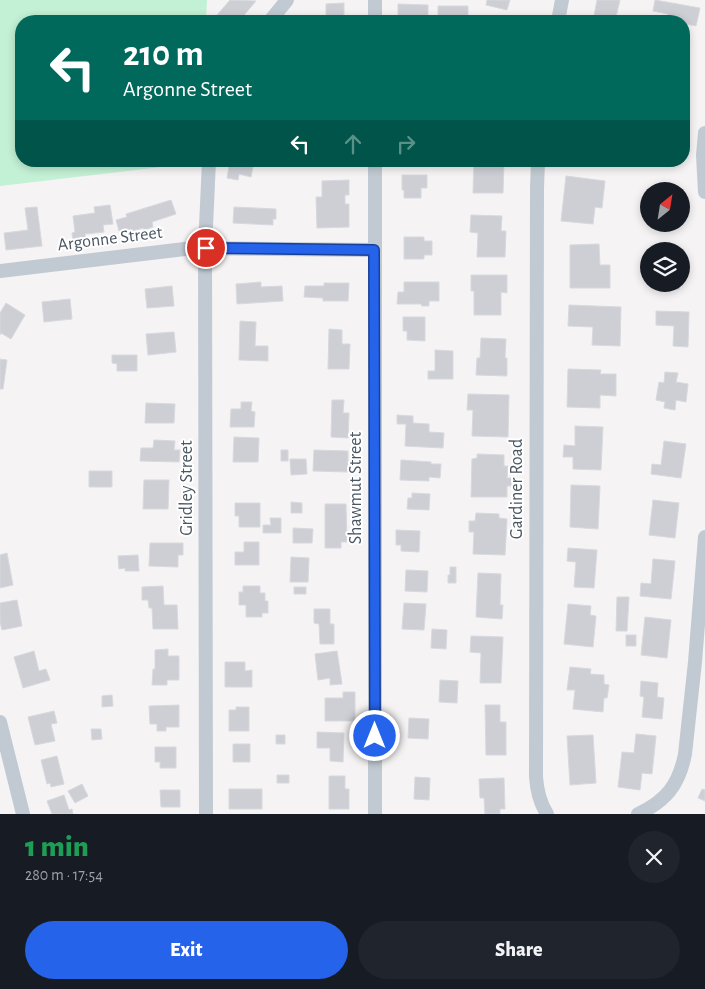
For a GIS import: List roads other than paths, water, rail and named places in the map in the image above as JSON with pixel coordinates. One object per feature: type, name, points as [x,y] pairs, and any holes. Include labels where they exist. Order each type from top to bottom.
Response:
[{"type":"street","points":[[275,15],[287,0]]},
{"type":"street","points":[[375,0],[375,15]]},
{"type":"street","points":[[559,15],[562,0]]},
{"type":"street","points":[[705,133],[703,168],[705,192]]},
{"type":"street","name":"Gridley Street","points":[[206,814],[206,248],[209,167]]},
{"type":"street","name":"Shawmut Street","points":[[375,167],[375,814]]},
{"type":"street","name":"Gardiner Road","points":[[538,167],[536,778],[539,797],[547,814]]},
{"type":"street","name":"Argonne Street","points":[[0,270],[206,248],[374,250]]},
{"type":"street","points":[[638,814],[656,805],[670,791],[680,773],[685,754],[700,662],[705,537]]},
{"type":"street","points":[[0,722],[23,814]]}]
